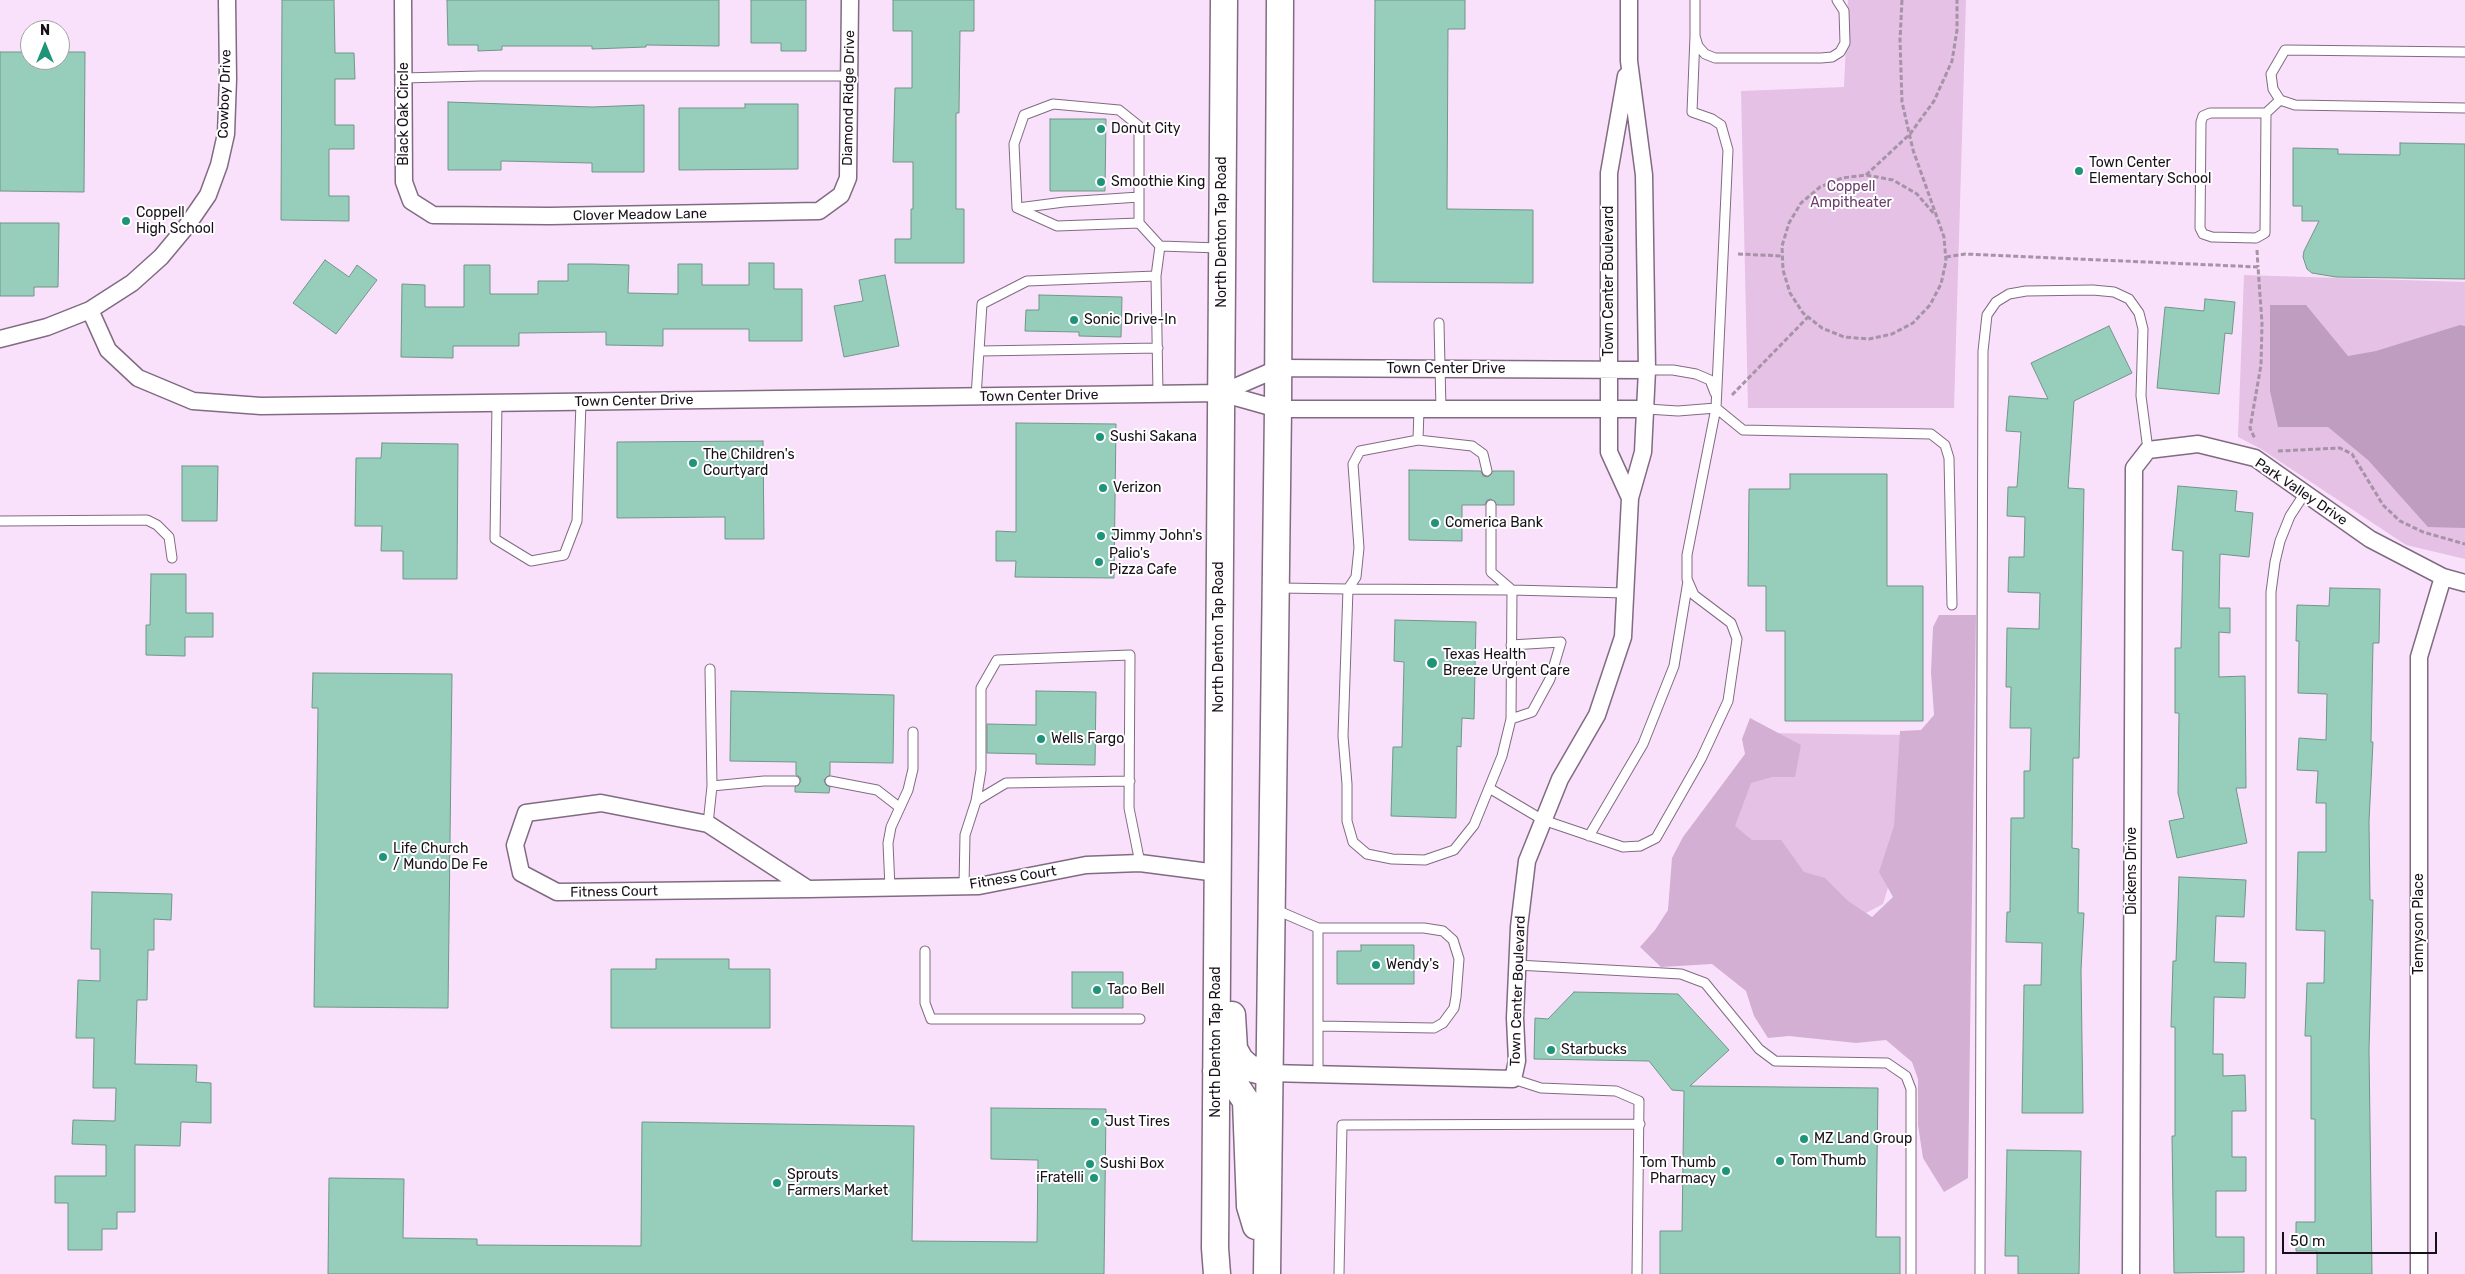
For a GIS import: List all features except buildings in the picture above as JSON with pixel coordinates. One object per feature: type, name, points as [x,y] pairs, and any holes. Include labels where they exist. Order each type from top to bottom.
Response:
[{"type":"main road","name":"North Denton Tap Road","points":[[1217,1274],[1215,1248],[1217,873],[1224,0]]},
{"type":"main road","points":[[1267,1270],[1273,908],[1280,0]]},
{"type":"main road","points":[[1217,899],[1231,950],[1234,1049],[1240,1060],[1249,1068],[1269,1073]]},
{"type":"main road","points":[[1216,1071],[1238,1089],[1246,1101],[1250,1206],[1267,1270]]},
{"type":"street","name":"Cowboy Drive","points":[[0,339],[47,327],[90,310],[132,283],[161,257],[186,228],[208,195],[219,165],[226,134],[228,79],[227,0]]},
{"type":"street","name":"Black Oak Circle","points":[[403,0],[404,182],[411,201],[433,215]]},
{"type":"street","name":"Diamond Ridge Drive","points":[[841,195],[848,178],[850,0]]},
{"type":"street","name":"Town Center Boulevard","points":[[1269,1073],[1513,1079],[1517,1061],[1515,1018],[1519,927],[1528,861],[1560,779],[1597,715],[1623,637],[1630,498],[1643,452],[1647,409],[1644,175],[1629,61],[1629,0]]},
{"type":"street","name":"Town Center Boulevard","points":[[1629,61],[1609,173],[1609,452],[1630,498]]},
{"type":"street","name":"Clover Meadow Lane","points":[[433,215],[550,216],[819,211],[841,195]]},
{"type":"street","name":"Town Center Drive","points":[[90,310],[108,350],[138,378],[192,401],[261,406],[1221,393],[1278,409],[1647,409]]},
{"type":"street","name":"Town Center Drive","points":[[1221,393],[1278,368],[1647,370]]},
{"type":"street","name":"Park Valley Drive","points":[[2148,450],[2198,444],[2255,458],[2370,539],[2443,577],[2465,583]]},
{"type":"street","name":"Dickens Drive","points":[[2131,1274],[2134,468],[2148,450]]},
{"type":"street","name":"Tennyson Place","points":[[2419,1274],[2419,657],[2443,577]]},
{"type":"street","name":"Fitness Court","points":[[808,889],[708,824],[601,803],[526,813],[515,845],[521,873],[557,892],[808,889],[890,888],[964,886],[1032,877],[1086,865],[1140,863],[1217,873]]},
{"type":"lane","points":[[1589,836],[1643,744],[1670,675],[1688,581],[1687,555],[1716,408],[1728,150],[1721,125],[1712,119],[1692,112],[1695,0]]},
{"type":"lane","points":[[1695,36],[1698,46],[1705,54],[1715,58],[1832,57],[1840,52],[1845,43],[1844,11],[1837,0]]},
{"type":"lane","points":[[2465,52],[2285,50],[2271,74],[2273,89],[2280,100],[2295,105],[2465,108]]},
{"type":"lane","points":[[403,78],[481,76],[849,76]]},
{"type":"lane","points":[[2266,113],[2265,233],[2256,238],[2212,238],[2203,234],[2200,228],[2201,122],[2203,116],[2210,113],[2266,113],[2280,100]]},
{"type":"lane","points":[[1017,208],[1014,144],[1024,115],[1053,104],[1119,110],[1139,126],[1140,223],[1160,246],[1222,248]]},
{"type":"lane","points":[[1017,208],[1064,202],[1139,197]]},
{"type":"lane","points":[[1017,208],[1057,226],[1140,223]]},
{"type":"lane","points":[[1158,394],[1156,276],[1160,246]]},
{"type":"lane","points":[[976,396],[982,304],[1027,281],[1156,276]]},
{"type":"lane","points":[[1980,1274],[1983,351],[1987,315],[1996,302],[2009,294],[2026,291],[2093,290],[2114,292],[2129,298],[2139,313],[2143,328],[2141,396],[2148,450]]},
{"type":"lane","points":[[1439,323],[1440,409]]},
{"type":"lane","points":[[980,351],[1158,348]]},
{"type":"lane","points":[[1647,370],[1696,374],[1710,380],[1715,394],[1716,408]]},
{"type":"lane","points":[[497,403],[495,539],[531,561],[564,555],[577,521],[581,402]]},
{"type":"lane","points":[[1647,409],[1678,411],[1716,408],[1743,430],[1844,434],[1906,432],[1931,434],[1945,445],[1949,458],[1952,605]]},
{"type":"lane","points":[[1418,440],[1419,409]]},
{"type":"lane","points":[[1487,471],[1483,454],[1472,446],[1418,440],[1360,451],[1353,464],[1359,548],[1356,577],[1348,589],[1343,736],[1347,784],[1347,821],[1353,842],[1367,854],[1425,860],[1454,850],[1474,825],[1502,756],[1511,719],[1512,590]]},
{"type":"lane","points":[[2271,1274],[2271,592],[2280,541],[2290,516],[2305,493]]},
{"type":"lane","points":[[1491,505],[1491,572],[1512,590]]},
{"type":"lane","points":[[0,521],[147,520],[157,525],[169,537],[172,558]]},
{"type":"lane","points":[[1489,788],[1543,820],[1623,847],[1640,846],[1656,838],[1701,759],[1728,700],[1737,639],[1731,622],[1694,595],[1688,581]]},
{"type":"lane","points":[[1276,588],[1626,593]]},
{"type":"lane","points":[[1511,645],[1562,642],[1550,680],[1532,712],[1511,719]]},
{"type":"lane","points":[[964,886],[965,835],[976,801],[981,770],[981,688],[997,660],[1130,655],[1129,808],[1140,863]]},
{"type":"lane","points":[[708,824],[712,786],[710,670]]},
{"type":"lane","points":[[890,888],[888,843],[899,807],[908,790],[913,769],[913,732]]},
{"type":"lane","points":[[712,786],[764,780],[795,780]]},
{"type":"lane","points":[[830,781],[878,790],[899,807]]},
{"type":"lane","points":[[976,801],[1006,783],[1130,781]]},
{"type":"lane","points":[[1273,908],[1318,928],[1424,928],[1443,931],[1453,940],[1458,959],[1454,1008],[1443,1023],[1434,1028],[1318,1026]]},
{"type":"lane","points":[[1318,928],[1318,1074]]},
{"type":"lane","points":[[925,951],[925,1003],[931,1019],[1140,1019]]},
{"type":"lane","points":[[1517,965],[1681,974],[1706,983],[1759,1049],[1775,1061],[1887,1063],[1906,1076],[1911,1089],[1911,1274]]},
{"type":"lane","points":[[1513,1079],[1541,1088],[1616,1091],[1639,1101],[1637,1274]]},
{"type":"lane","points":[[1339,1274],[1342,1124],[1640,1124]]},
{"type":"path","points":[[1902,0],[1900,40],[1902,102],[1913,150],[1944,237],[1946,258],[1941,284],[1930,305],[1913,323],[1892,334],[1869,339],[1844,337],[1822,328],[1808,317],[1790,293],[1782,270],[1782,246],[1789,223],[1801,203],[1820,187],[1842,178],[1866,175],[1893,180],[1917,194],[1935,215]]},
{"type":"path","points":[[1866,175],[1910,134],[1934,101],[1952,62],[1957,30],[1957,0]]},
{"type":"path","points":[[1724,254],[1782,256]]},
{"type":"path","points":[[1946,258],[1966,254],[2258,267],[2262,323],[2261,365],[2250,428],[2254,438],[2260,442]]},
{"type":"path","points":[[1716,408],[1739,389],[1808,317]]},
{"type":"path","points":[[2272,450],[2286,452],[2340,448],[2352,454],[2383,505],[2400,521],[2423,532],[2465,544]]},
{"type":"green space","name":"Coppell Ampitheater","points":[[1848,0],[1966,0],[1954,408],[1748,408],[1741,91],[1844,87]]},
{"type":"green space","points":[[2244,275],[2465,282],[2465,559],[2406,545],[2261,449],[2238,437]]},
{"type":"green space","points":[[1764,733],[1912,735],[1912,809],[1883,904],[1851,921],[1702,836]]},
{"type":"shaded area","points":[[2270,305],[2306,305],[2348,356],[2376,351],[2460,325],[2465,326],[2465,528],[2428,527],[2368,460],[2328,427],[2278,427],[2270,391]]},
{"type":"shaded area","points":[[1939,615],[1976,615],[1968,1178],[1944,1192],[1923,1158],[1918,1125],[1918,1079],[1912,1062],[1886,1040],[1856,1043],[1789,1036],[1768,1038],[1754,1016],[1746,991],[1712,964],[1661,967],[1640,947],[1655,930],[1668,910],[1672,858],[1683,837],[1745,754],[1742,739],[1750,718],[1801,745],[1795,777],[1772,777],[1751,783],[1735,826],[1752,840],[1781,840],[1804,872],[1825,878],[1848,901],[1872,917],[1893,897],[1879,872],[1894,826],[1900,731],[1921,730],[1934,715],[1931,672],[1933,627]]},
{"type":"place","name":"Donut City","points":[[1101,129]]},
{"type":"place","name":"Town Center Elementary School","points":[[2079,171]]},
{"type":"place","name":"Smoothie King","points":[[1101,182]]},
{"type":"place","name":"Coppell High School","points":[[126,221]]},
{"type":"place","name":"Sonic Drive-In","points":[[1074,320]]},
{"type":"place","name":"Sushi Sakana","points":[[1100,437]]},
{"type":"place","name":"The Children's Courtyard","points":[[693,463]]},
{"type":"place","name":"Verizon","points":[[1103,488]]},
{"type":"place","name":"Comerica Bank","points":[[1435,523]]},
{"type":"place","name":"Jimmy John's","points":[[1101,536]]},
{"type":"place","name":"Palio's Pizza Cafe","points":[[1099,562]]},
{"type":"place","name":"Texas Health Breeze Urgent Care","points":[[1432,663]]},
{"type":"place","name":"Wells Fargo","points":[[1041,739]]},
{"type":"place","name":"Life Church / Mundo De Fe","points":[[383,857]]},
{"type":"place","name":"Wendy's","points":[[1376,965]]},
{"type":"place","name":"Taco Bell","points":[[1097,990]]},
{"type":"place","name":"Starbucks","points":[[1551,1050]]},
{"type":"place","name":"Just Tires","points":[[1095,1122]]},
{"type":"place","name":"MZ Land Group","points":[[1804,1139]]},
{"type":"place","name":"Tom Thumb","points":[[1780,1161]]},
{"type":"place","name":"Sushi Box","points":[[1090,1164]]},
{"type":"place","name":"Tom Thumb Pharmacy","points":[[1726,1171]]},
{"type":"place","name":"iFratelli","points":[[1094,1178]]},
{"type":"place","name":"Sprouts Farmers Market","points":[[777,1183]]}]
